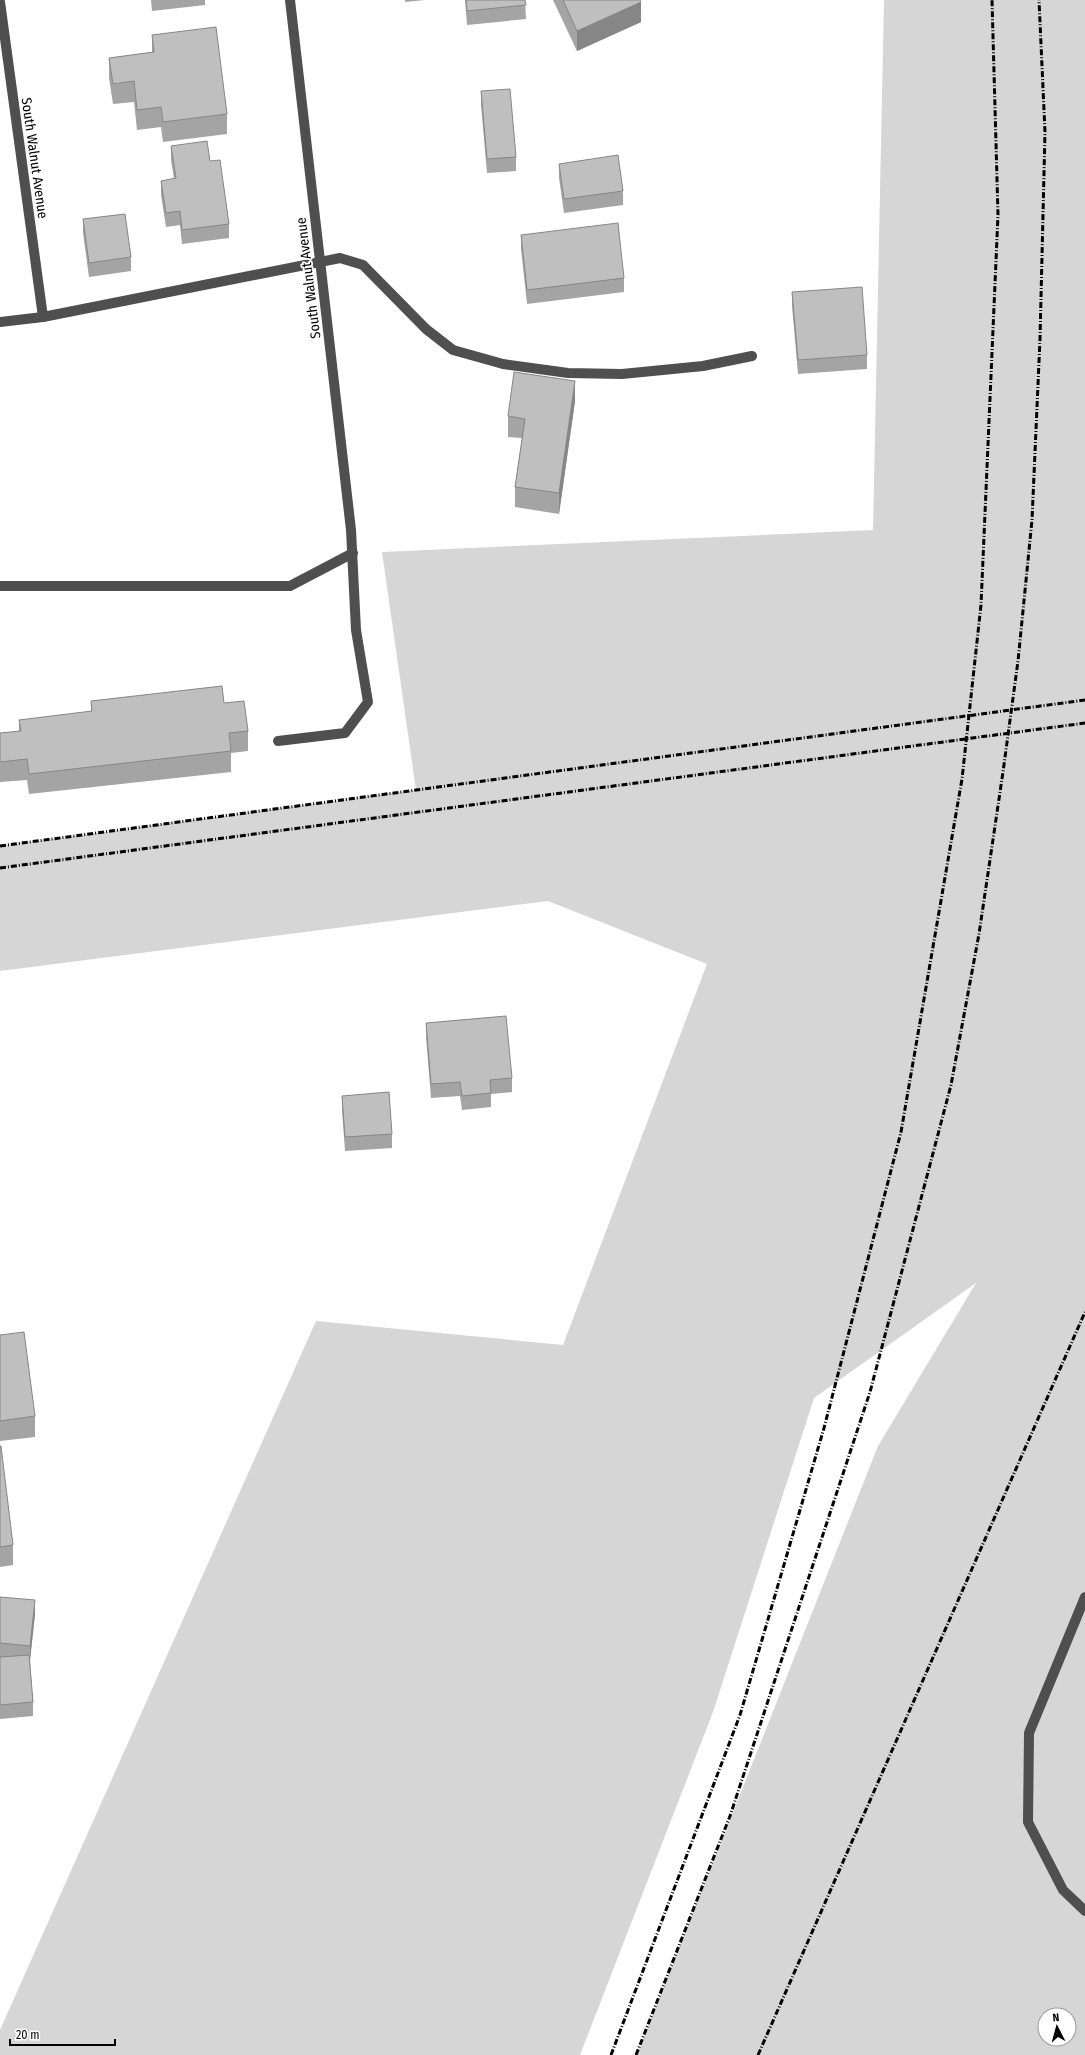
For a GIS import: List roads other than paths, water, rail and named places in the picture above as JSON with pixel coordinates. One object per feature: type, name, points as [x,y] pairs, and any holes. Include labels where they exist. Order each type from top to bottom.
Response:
[{"type":"street","name":"South Walnut Avenue","points":[[278,741],[345,733],[368,702],[356,630],[353,553],[290,0]]},
{"type":"street","name":"South Walnut Avenue","points":[[0,2],[43,317]]},
{"type":"street","points":[[0,322],[43,317],[320,260],[340,258],[363,265],[426,329],[453,350],[503,364],[568,373],[622,374],[703,366],[752,356]]},
{"type":"street","points":[[0,586],[290,586],[353,553]]},
{"type":"street","points":[[1085,1597],[1029,1733],[1028,1822],[1063,1890],[1085,1911]]},
{"type":"railway","points":[[611,2055],[740,1715],[824,1428],[901,1132],[962,779],[981,605],[998,215],[992,0]]},
{"type":"railway","points":[[636,2055],[730,1816],[870,1392],[951,1085],[979,934],[1003,772],[1018,661],[1032,520],[1040,339],[1045,132],[1039,0]]},
{"type":"railway","points":[[0,846],[1085,700]]},
{"type":"railway","points":[[0,868],[1085,723]]},
{"type":"railway","points":[[758,2055],[1085,1312]]}]
